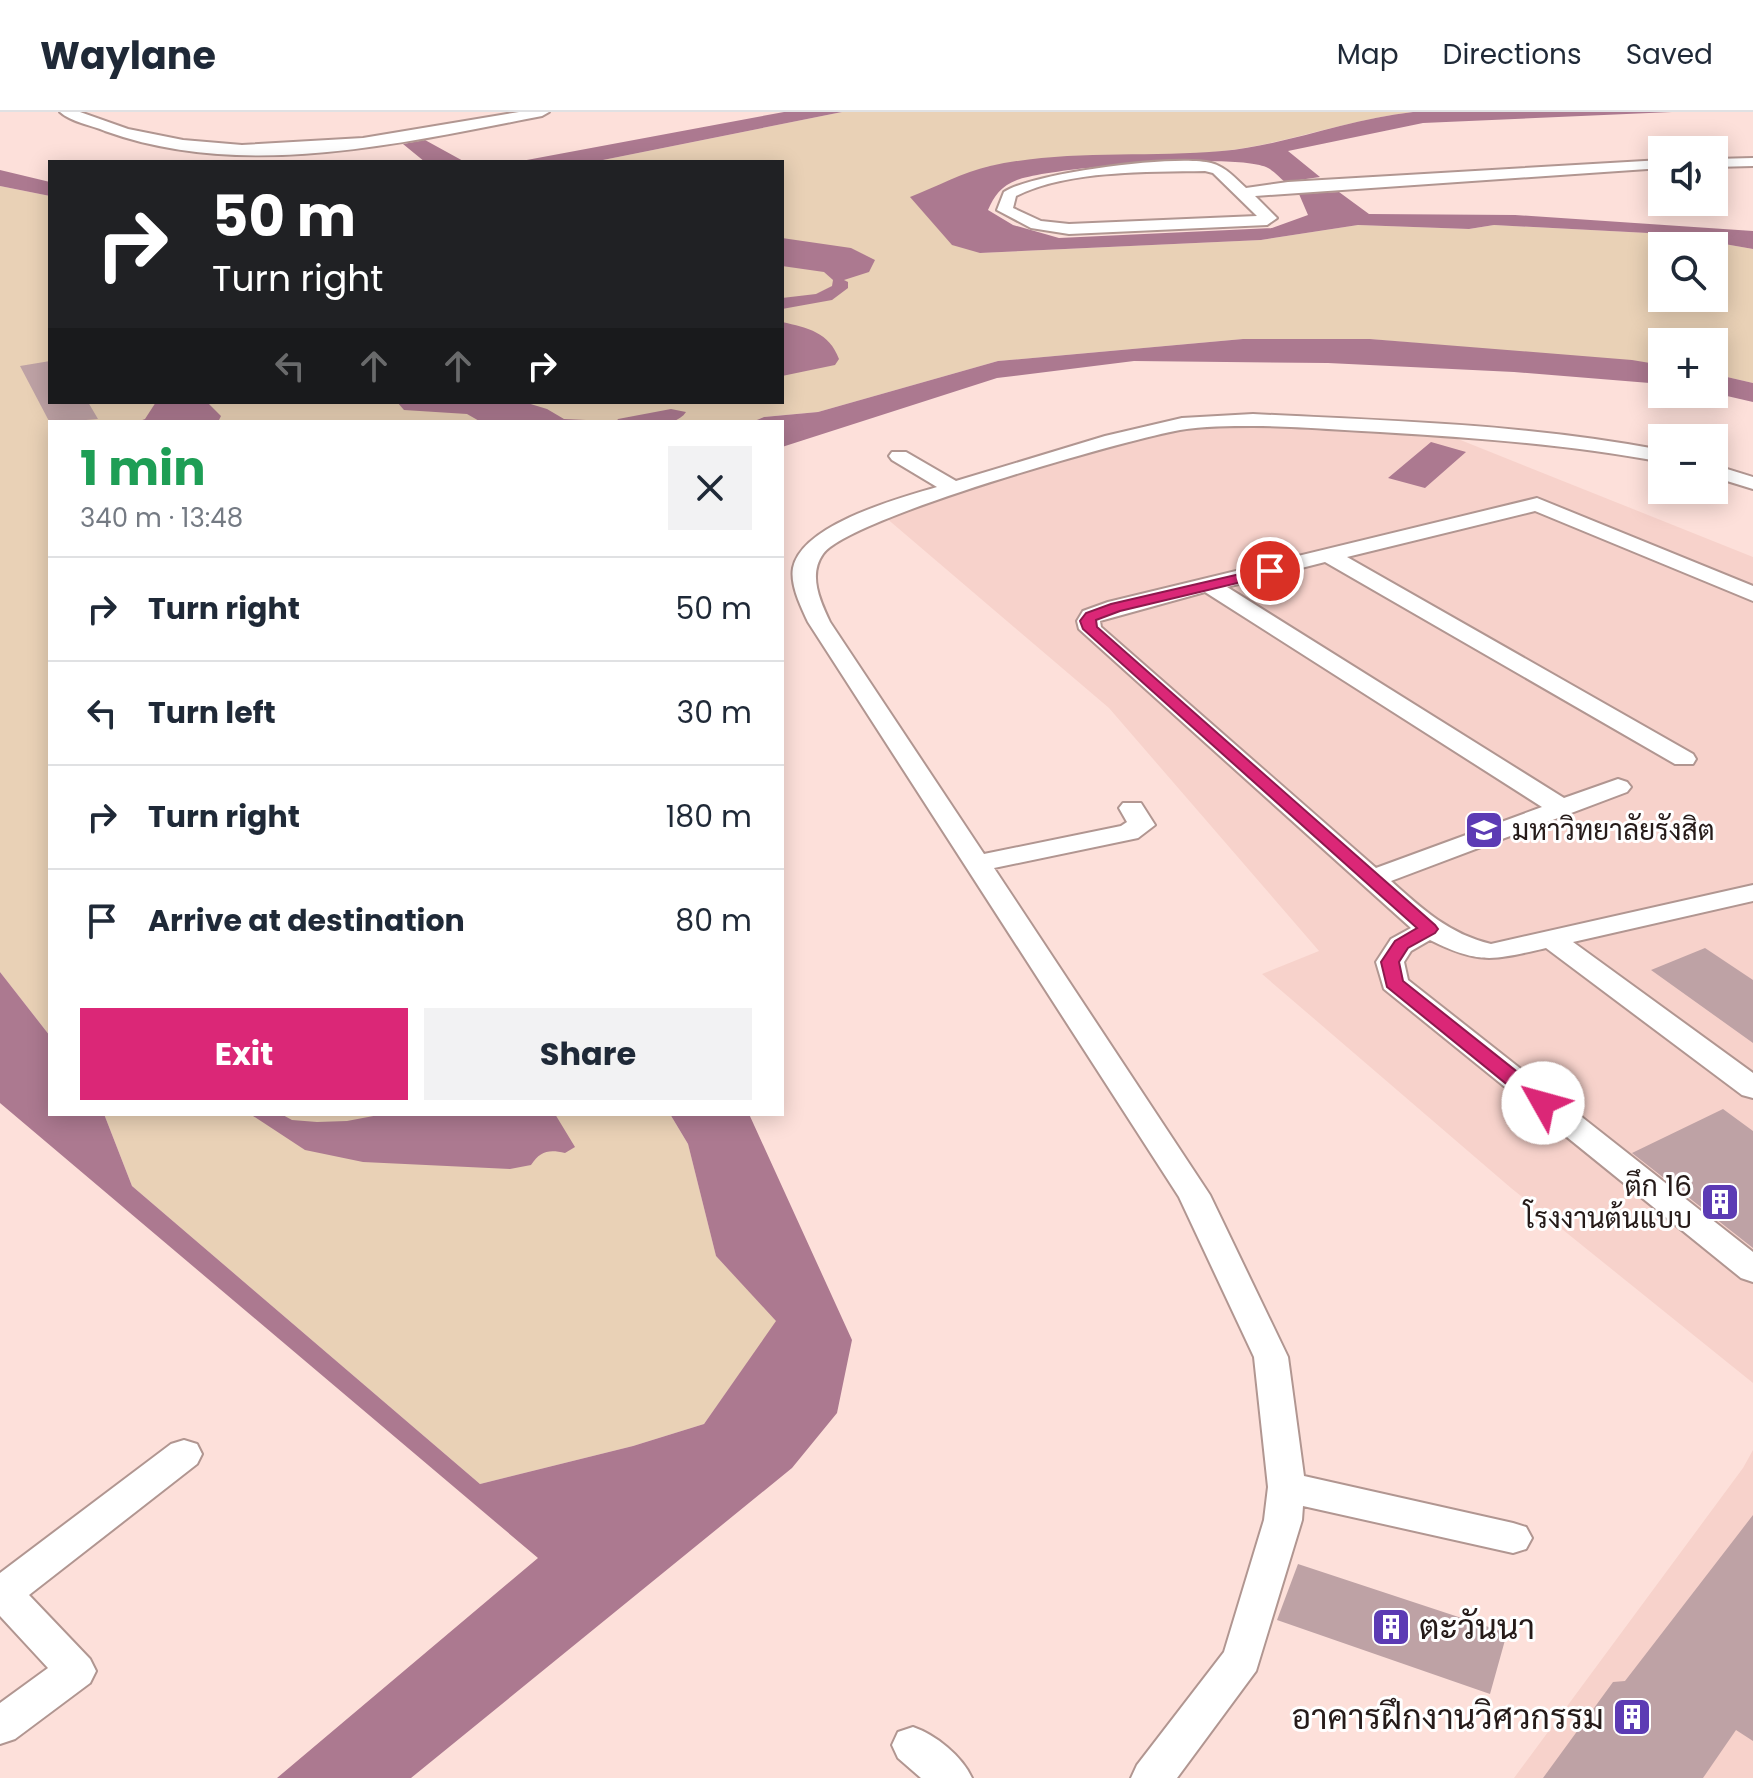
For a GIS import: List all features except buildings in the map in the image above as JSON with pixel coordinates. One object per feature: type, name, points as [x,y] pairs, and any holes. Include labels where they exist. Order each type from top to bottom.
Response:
[{"type":"street","points":[[67,112],[131,137],[188,146],[261,150],[360,144],[542,112]]},
{"type":"street","points":[[1728,163],[1753,162]]},
{"type":"street","points":[[1242,193],[1288,187],[1648,165]]},
{"type":"street","points":[[1206,166],[1215,168],[1242,193],[1269,218],[1069,229],[1037,225],[1005,210],[1005,200],[1009,194],[1026,186],[1115,172],[1206,166]]},
{"type":"street","points":[[1152,1778],[1242,1659],[1283,1520],[1287,1487],[1271,1357],[1194,1195],[980,863],[819,622],[809,601],[804,568],[816,547],[869,516],[1127,436],[1213,421],[1295,422],[1500,433],[1595,443],[1648,453]]},
{"type":"street","points":[[899,456],[954,489]]},
{"type":"street","points":[[1728,475],[1753,483]]},
{"type":"street","points":[[1753,594],[1537,504],[1102,612],[1088,621],[1090,629],[1429,929],[1461,945],[1491,952],[1753,893]]},
{"type":"street","points":[[1331,557],[1684,759]]},
{"type":"street","points":[[1209,585],[1563,809]]},
{"type":"street","points":[[1374,878],[1618,787]]},
{"type":"street","points":[[980,863],[1129,832],[1142,825],[1132,808]]},
{"type":"street","points":[[1429,929],[1401,945],[1390,962],[1394,983],[1753,1270]]},
{"type":"street","points":[[1554,940],[1753,1088]]},
{"type":"street","points":[[0,1726],[76,1671],[2,1592],[184,1454]]},
{"type":"street","points":[[1287,1487],[1513,1538]]},
{"type":"street","points":[[913,1745],[951,1778]]},
{"type":"shaded area","points":[[784,112],[842,112],[603,160],[527,160]]},
{"type":"shaded area","points":[[842,112],[1413,112],[1247,148],[1164,155],[1045,159],[986,167],[980,253],[1261,240],[1358,225],[1469,229],[1494,225],[1648,233],[1648,312],[1728,312],[1728,245],[1753,249],[1753,383],[1728,377],[1728,328],[1648,328],[1648,364],[1370,339],[1243,339],[998,361],[818,412],[757,420],[48,420],[48,1033],[0,972],[0,186],[48,196],[48,404],[784,404],[784,160],[603,160]]},
{"type":"shaded area","points":[[1413,112],[1672,112],[1423,123],[1288,151],[1320,177],[1285,182],[1266,167],[1219,161],[1102,166],[1036,175],[1011,182],[999,192],[988,210],[1013,225],[1059,238],[1272,228],[1308,215],[1299,194],[1339,192],[1369,214],[1515,215],[1753,231],[1753,249],[1728,245],[1728,232],[1648,233],[1494,225],[1469,229],[1358,225],[1261,240],[980,253],[952,245],[910,197],[970,172],[1019,161],[1047,157],[1222,151]]},
{"type":"shaded area","points":[[425,140],[461,160],[423,160],[403,144]]},
{"type":"shaded area","points":[[0,170],[48,182],[48,196],[0,186]]},
{"type":"shaded area","points":[[784,238],[851,248],[875,260],[869,272],[844,280],[848,282],[848,288],[832,300],[784,309],[784,298],[816,294],[832,286],[833,280],[824,272],[784,266]]},
{"type":"shaded area","points":[[784,323],[809,329],[823,337],[839,359],[835,365],[784,376]]},
{"type":"shaded area","points":[[1243,339],[1370,339],[1648,363],[1648,383],[1514,372],[1328,363],[1134,361],[997,378],[784,446],[784,420],[757,420],[818,412],[998,361]]},
{"type":"shaded area","points":[[1728,377],[1753,383],[1753,402],[1728,396]]},
{"type":"shaded area","points":[[155,404],[209,404],[221,416],[219,420],[142,420]]},
{"type":"shaded area","points":[[399,404],[531,404],[564,419],[586,420],[478,420],[467,414],[404,410]]},
{"type":"shaded area","points":[[671,409],[686,412],[676,420],[618,419]]},
{"type":"shaded area","name":"มหาวิทยาลัยรังสิต","points":[[1182,423],[1423,425],[1753,557],[1753,1383],[1511,1188],[1262,974],[1319,951],[1109,708],[878,511]]},
{"type":"shaded area","points":[[1431,442],[1466,452],[1425,488],[1388,478]]},
{"type":"shaded area","points":[[0,972],[48,1033],[48,1116],[105,1116],[132,1186],[480,1484],[633,1446],[704,1424],[776,1321],[716,1256],[688,1144],[671,1116],[750,1116],[852,1340],[837,1413],[792,1468],[411,1778],[277,1778],[538,1558],[0,1103]]},
{"type":"shaded area","points":[[105,1116],[671,1116],[688,1144],[716,1256],[777,1321],[704,1424],[633,1446],[480,1484],[132,1186]]},
{"type":"shaded area","points":[[253,1116],[285,1116],[292,1120],[317,1122],[373,1116],[556,1116],[575,1147],[565,1153],[545,1152],[531,1165],[510,1169],[363,1162],[305,1150]]},
{"type":"shaded area","points":[[1753,1450],[1753,1778],[1514,1778],[1743,1468]]},
{"type":"place","name":"มหาวิทยาลัยรังสิต","points":[[1484,830]]},
{"type":"place","name":"ตึก 16 โรงงานต้นแบบ","points":[[1720,1202]]},
{"type":"place","name":"ตะวันนา","points":[[1391,1627]]},
{"type":"place","name":"อาคารฝึกงานวิศวกรรม","points":[[1632,1717]]},
{"type":"route","points":[[1270,571],[1116,607],[1091,616],[1088,621],[1090,629],[1429,929],[1401,945],[1390,962],[1394,983],[1543,1103]]}]
